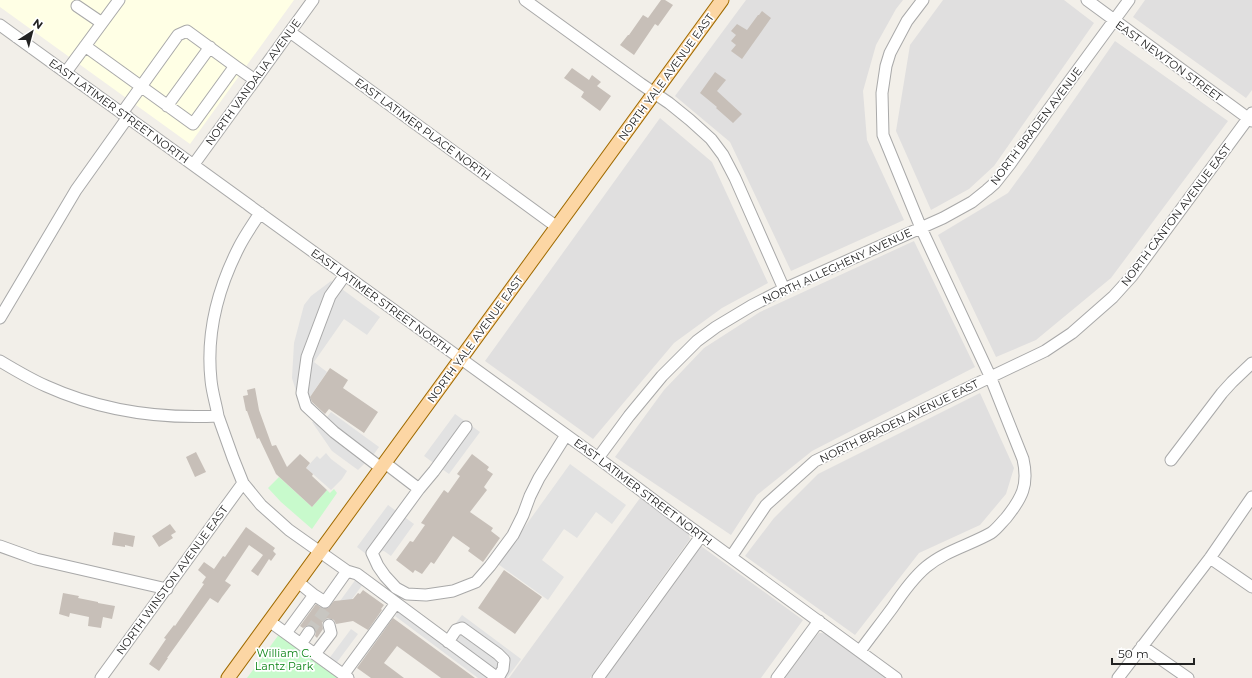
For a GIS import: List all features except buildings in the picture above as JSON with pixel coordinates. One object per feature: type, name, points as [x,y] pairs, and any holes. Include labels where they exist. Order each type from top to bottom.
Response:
[{"type":"main road","name":"NORTH YALE AVENUE EAST","points":[[228,678],[722,0]]},
{"type":"street","points":[[66,72],[119,0]]},
{"type":"street","name":"NORTH VANDALIA AVENUE","points":[[194,164],[313,0]]},
{"type":"street","points":[[525,0],[655,93],[690,120],[711,139],[722,155],[734,178],[784,289]]},
{"type":"street","name":"NORTH ALLEGHENY AVENUE","points":[[598,458],[662,376],[697,341],[716,327],[751,306],[784,289],[921,228],[883,135],[882,93],[886,66],[890,53],[907,21],[923,0]]},
{"type":"street","name":"EAST NEWTON STREET","points":[[1087,0],[1251,118]]},
{"type":"street","name":"NORTH BRADEN AVENUE","points":[[921,228],[967,205],[995,183],[1129,0]]},
{"type":"street","points":[[77,6],[102,24]]},
{"type":"street","name":"EAST LATIMER STREET NORTH","points":[[0,25],[598,458],[701,536],[896,678]]},
{"type":"street","points":[[0,318],[76,190],[125,115],[141,86],[178,35],[187,31],[255,80]]},
{"type":"street","name":"EAST LATIMER PLACE NORTH","points":[[290,32],[557,227]]},
{"type":"street","points":[[85,46],[193,124],[235,66]]},
{"type":"street","points":[[167,106],[210,47]]},
{"type":"street","name":"NORTH CANTON AVENUE EAST","points":[[990,376],[1045,350],[1072,333],[1113,297],[1132,276],[1251,118]]},
{"type":"street","points":[[260,213],[240,246],[219,295],[213,321],[210,345],[211,380],[218,416],[243,483],[261,505],[289,530],[319,552],[347,571],[357,574],[396,602],[448,642],[497,678],[503,670],[504,660],[462,628],[456,630],[448,642]]},
{"type":"street","points":[[860,651],[912,580],[927,566],[943,555],[992,532],[998,526],[1022,496],[1025,478],[1023,459],[990,376],[921,228]]},
{"type":"street","points":[[345,274],[330,296],[307,357],[302,393],[306,406],[334,432],[419,489]]},
{"type":"street","points":[[0,361],[45,386],[80,399],[113,408],[147,414],[196,417],[218,416]]},
{"type":"street","points":[[1171,460],[1222,393],[1252,363]]},
{"type":"street","name":"NORTH BRADEN AVENUE EAST","points":[[731,557],[766,505],[815,461],[990,376]]},
{"type":"street","points":[[466,427],[372,553],[385,576],[396,588],[407,594],[426,595],[453,592],[476,582],[513,535],[539,478],[566,435]]},
{"type":"street","name":"NORTH WINSTON AVENUE EAST","points":[[101,678],[243,483]]},
{"type":"street","points":[[1118,678],[1210,558],[1252,497]]},
{"type":"street","points":[[598,678],[701,536]]},
{"type":"street","points":[[0,546],[36,559],[167,589]]},
{"type":"street","points":[[1210,558],[1252,587]]},
{"type":"street","points":[[298,582],[325,602],[347,571]]},
{"type":"street","points":[[286,633],[314,595]]},
{"type":"street","points":[[269,621],[346,676],[396,602]]},
{"type":"street","points":[[777,678],[819,621]]},
{"type":"street","points":[[315,654],[331,633],[330,625]]},
{"type":"street","points":[[301,644],[309,632]]},
{"type":"street","points":[[1142,646],[1188,678]]},
{"type":"shaded area","points":[[0,0],[294,0],[190,144],[0,7]]},
{"type":"shaded area","points":[[746,0],[903,0],[896,9],[876,45],[863,91],[867,140],[904,220],[791,271],[730,142],[675,96]]},
{"type":"shaded area","points":[[943,0],[1064,0],[1094,23],[994,166],[969,189],[931,210],[896,131],[910,45]]},
{"type":"shaded area","points":[[1145,0],[1252,0],[1252,90],[1246,98],[1133,17]]},
{"type":"shaded area","points":[[1115,41],[1228,121],[1111,278],[1036,340],[996,357],[938,235],[1008,193]]},
{"type":"shaded area","points":[[660,118],[712,162],[768,283],[722,308],[674,343],[593,439],[485,361]]},
{"type":"shaded area","points":[[914,241],[975,367],[812,451],[757,495],[731,535],[615,457],[664,390],[704,348],[760,312]]},
{"type":"shaded area","points":[[331,281],[380,317],[367,335],[344,319],[314,362],[327,372],[310,397],[296,391],[292,378],[294,343],[304,305],[311,296]]},
{"type":"shaded area","points":[[980,393],[1014,468],[1006,494],[980,525],[919,553],[855,635],[745,556],[774,518],[818,474]]},
{"type":"shaded area","points":[[331,412],[379,447],[358,470],[332,451],[312,422],[327,417]]},
{"type":"shaded area","points":[[455,414],[480,432],[449,474],[424,456]]},
{"type":"shaded area","points":[[326,453],[331,459],[347,471],[342,479],[331,490],[306,468],[317,456],[320,459]]},
{"type":"shaded area","points":[[570,464],[626,505],[612,524],[596,512],[577,538],[564,529],[542,560],[564,577],[548,600],[498,564]]},
{"type":"shaded area","points":[[640,498],[687,532],[690,539],[590,678],[509,678]]},
{"type":"shaded area","points":[[388,505],[414,524],[391,556],[384,551],[366,554],[357,547]]},
{"type":"shaded area","points":[[701,546],[803,620],[761,678],[605,678]]},
{"type":"shaded area","points":[[356,579],[363,584],[347,606],[340,601]]},
{"type":"shaded area","points":[[405,603],[447,635],[462,615],[521,659],[507,678],[478,678],[395,616]]},
{"type":"shaded area","points":[[351,629],[358,634],[335,665],[328,660]]},
{"type":"shaded area","points":[[819,633],[826,634],[887,678],[785,678]]},
{"type":"green space","points":[[279,477],[312,507],[327,490],[330,493],[334,489],[337,493],[312,529],[281,502],[268,488]]},
{"type":"green space","name":"William C. Lantz Park","points":[[280,633],[341,678],[247,678]]},
{"type":"tunnel","points":[[309,632],[326,609]]}]
